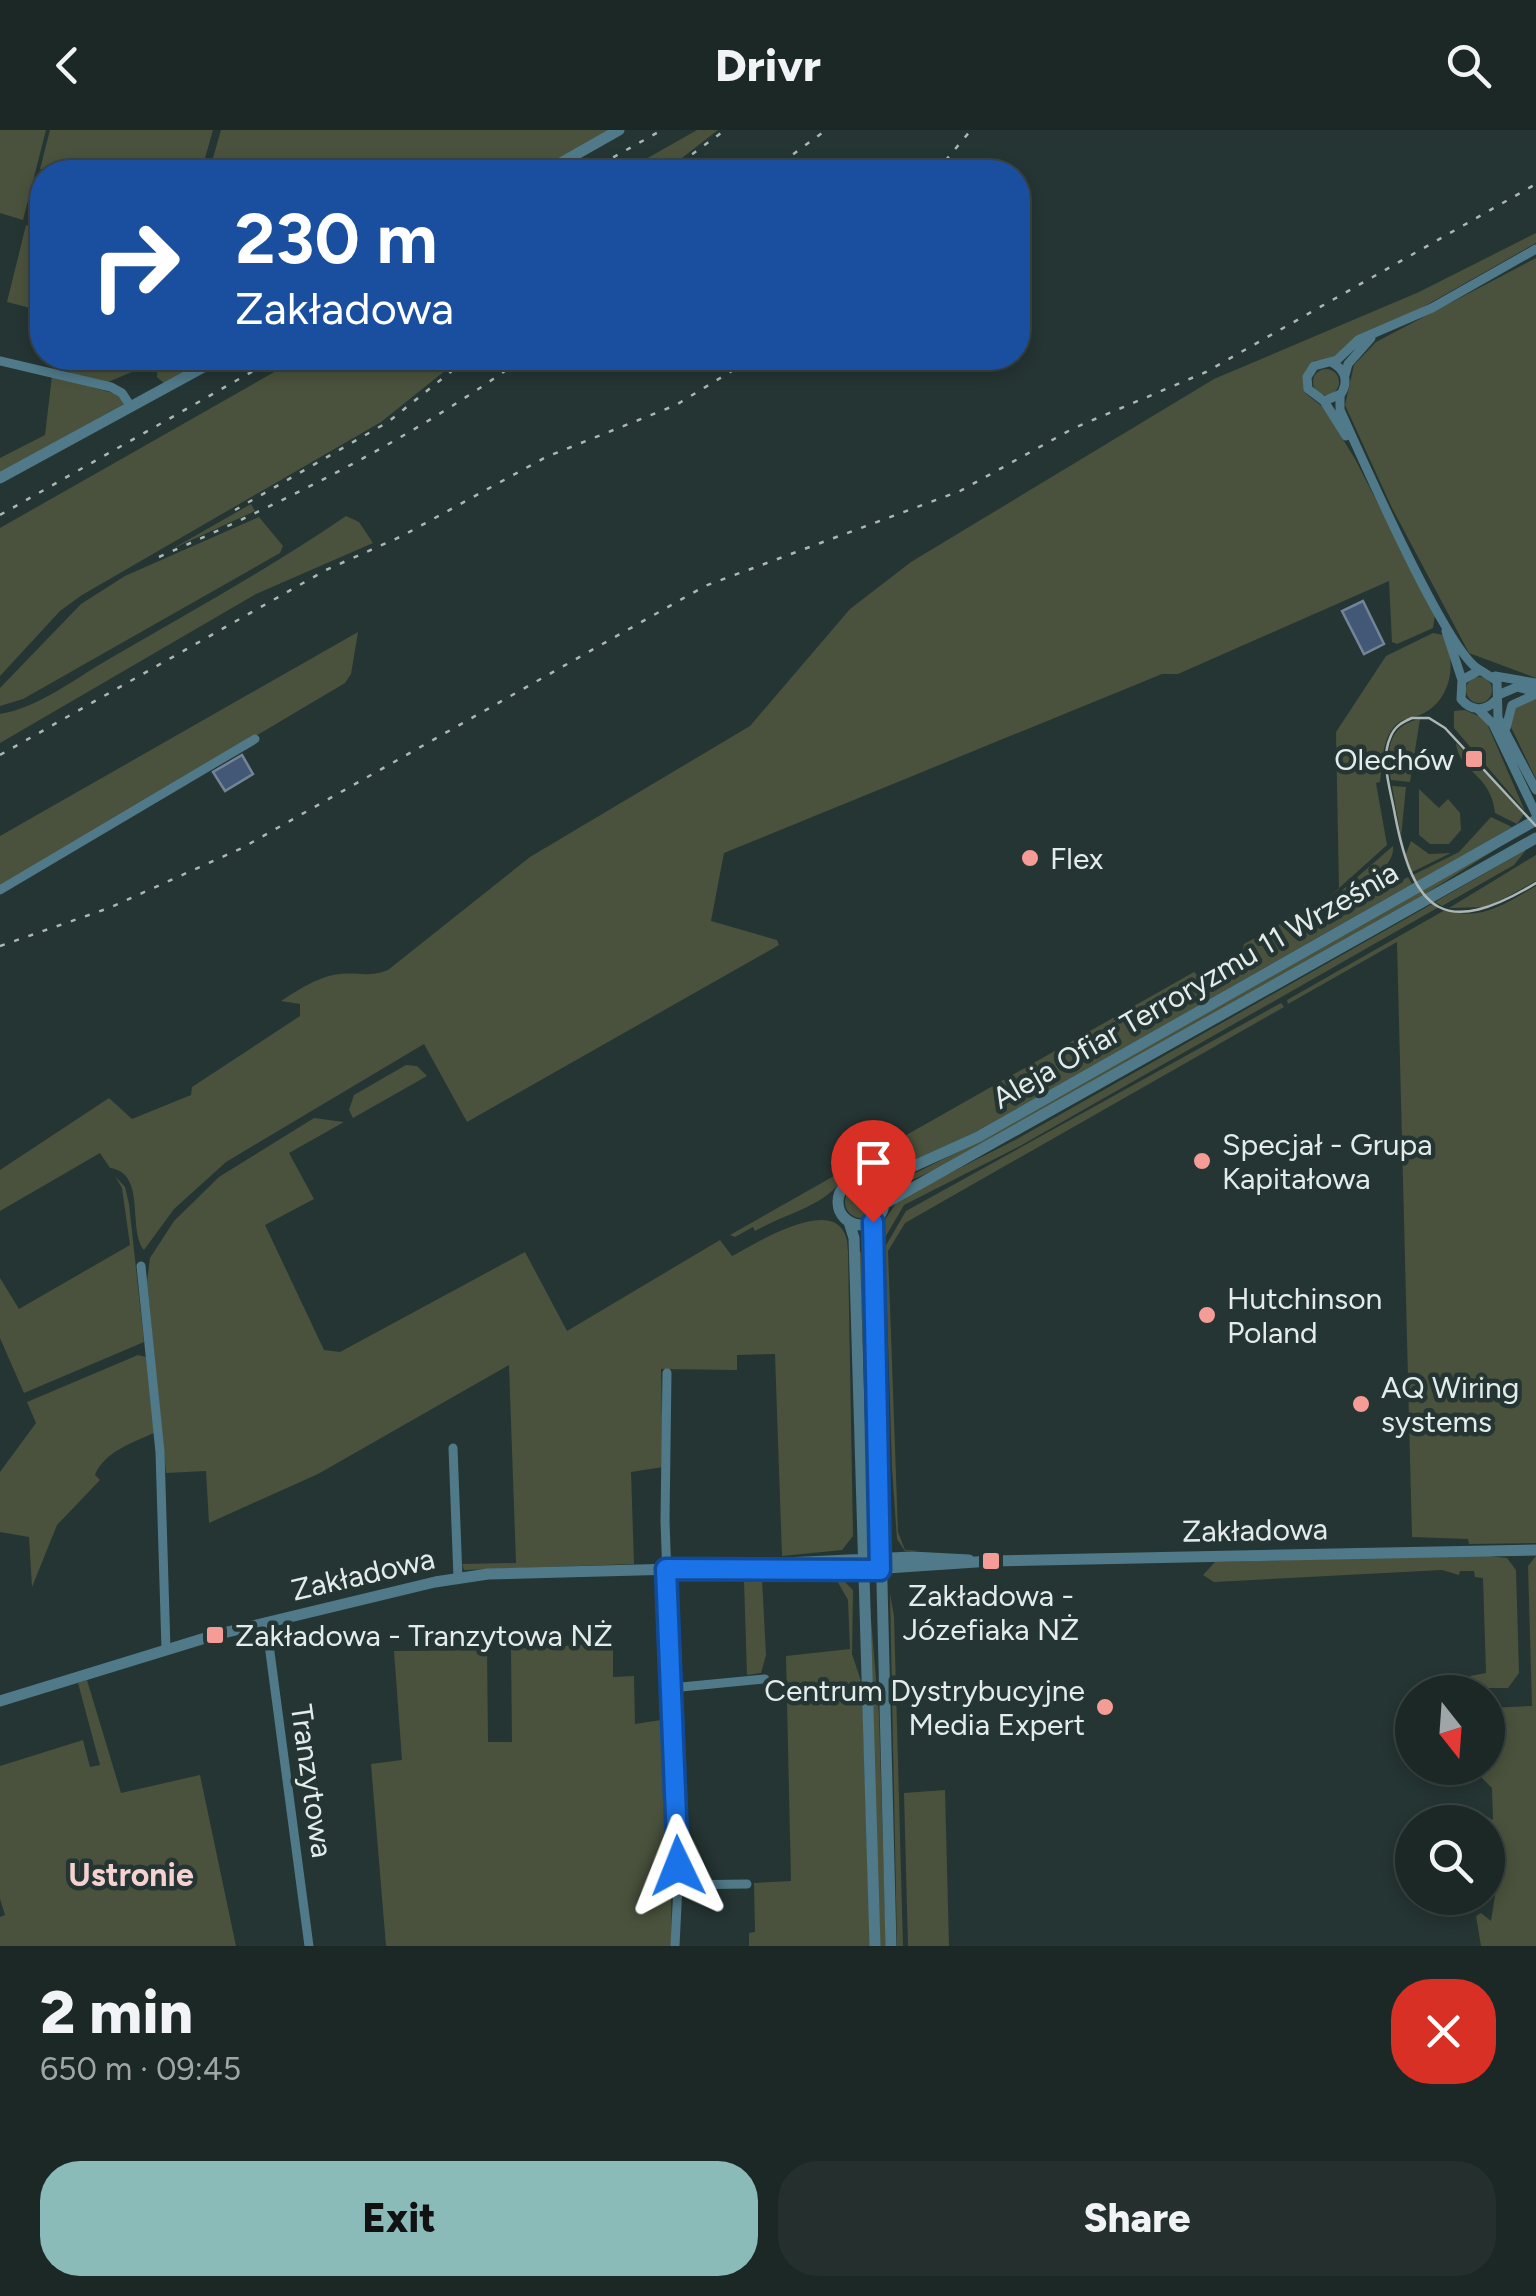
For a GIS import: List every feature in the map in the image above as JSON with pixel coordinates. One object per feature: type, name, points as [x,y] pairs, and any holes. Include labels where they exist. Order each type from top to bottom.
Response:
[{"type":"street","points":[[566,160],[620,130]]},
{"type":"street","points":[[1360,457],[1324,401],[1312,394],[1307,377],[1317,364],[1331,362],[1358,340],[1432,308],[1536,249]]},
{"type":"street","points":[[1377,333],[1348,364],[1341,394],[1340,410],[1360,457],[1442,619],[1467,659],[1492,675],[1536,683]]},
{"type":"street","points":[[0,361],[30,368]]},
{"type":"street","points":[[1331,362],[1345,375]]},
{"type":"street","points":[[38,370],[111,387],[122,394],[130,407]]},
{"type":"street","points":[[0,478],[198,370]]},
{"type":"street","points":[[1324,401],[1341,394]]},
{"type":"street","points":[[1442,619],[1462,680],[1461,698],[1493,724],[1536,817]]},
{"type":"street","points":[[1462,680],[1480,670]]},
{"type":"street","points":[[1492,675],[1506,730],[1536,790]]},
{"type":"street","points":[[1478,709],[1510,688],[1536,692]]},
{"type":"street","points":[[1506,730],[1512,704],[1536,692]]},
{"type":"street","points":[[0,890],[255,739]]},
{"type":"street","name":"Aleja Ofiar Terroryzmu 11 Września","points":[[874,1184],[978,1137],[1536,817]]},
{"type":"street","name":"Aleja Ofiar Terroryzmu 11 Września","points":[[884,1204],[1536,838]]},
{"type":"street","points":[[876,1946],[854,1238],[849,1222],[839,1211],[839,1193],[853,1180],[874,1184],[884,1204],[873,1222],[891,1946]]},
{"type":"street","points":[[849,1222],[873,1222]]},
{"type":"street","points":[[142,1266],[160,1452],[166,1649]]},
{"type":"street","points":[[667,1373],[666,1569],[678,1884],[675,1946]]},
{"type":"street","points":[[453,1448],[458,1578]]},
{"type":"street","name":"Zakładowa","points":[[0,1701],[266,1622],[458,1578],[879,1564],[948,1556],[976,1562],[1536,1550]]},
{"type":"street","name":"Tranzytowa","points":[[266,1622],[309,1946]]},
{"type":"street","points":[[671,1688],[764,1679]]},
{"type":"street","points":[[678,1884],[748,1884]]},
{"type":"green space","points":[[0,130],[46,130],[38,160],[30,160],[30,193],[23,220],[0,213]]},
{"type":"green space","points":[[50,130],[213,130],[204,160],[42,160]]},
{"type":"green space","points":[[221,130],[611,130],[558,160],[212,160]]},
{"type":"green space","points":[[697,130],[718,130],[679,160],[644,160]]},
{"type":"green space","points":[[26,225],[30,226],[30,308],[7,302]]},
{"type":"green space","points":[[1536,233],[1536,243],[1333,358],[1314,361],[1303,376],[1305,393],[1323,407],[1355,459],[1435,615],[1433,628],[1397,644],[1392,642],[1389,581],[1178,674],[1162,674],[724,853],[711,921],[777,940],[779,945],[467,1122],[424,1044],[226,1162],[174,1209],[144,1250],[139,1241],[129,1180],[110,1168],[100,1153],[0,1211],[0,1170],[109,1098],[132,1119],[191,1095],[192,1087],[300,1016],[300,1004],[281,1001],[324,978],[388,970],[530,857],[750,726],[850,609],[911,562],[1214,379],[1419,292]]},
{"type":"green space","points":[[1536,258],[1536,678],[1469,653],[1392,508],[1345,405],[1354,365],[1376,342]]},
{"type":"green space","points":[[1326,369],[1335,373],[1339,382],[1335,391],[1326,395],[1317,391],[1313,382],[1317,373]]},
{"type":"green space","points":[[71,370],[137,370],[108,382],[69,376]]},
{"type":"green space","points":[[157,370],[188,370],[164,383],[157,377]]},
{"type":"green space","points":[[278,370],[446,370],[381,422],[82,595],[60,611],[0,676],[0,528]]},
{"type":"green space","points":[[52,376],[120,395],[124,404],[0,473],[0,458],[45,435]]},
{"type":"green space","points":[[251,504],[255,511],[172,549]]},
{"type":"green space","points":[[346,516],[359,522],[373,543],[256,594],[0,743],[0,714],[28,706],[56,691]]},
{"type":"green space","points":[[259,517],[283,546],[280,553],[23,699],[0,706],[0,688],[81,604],[125,576]]},
{"type":"green space","points":[[358,632],[351,674],[345,683],[0,888],[0,836]]},
{"type":"green space","points":[[1433,633],[1443,635],[1450,657],[1445,691],[1431,709],[1396,725],[1385,747],[1380,782],[1376,783],[1387,845],[1339,888],[1336,732],[1386,656]]},
{"type":"green space","points":[[1479,677],[1488,681],[1492,690],[1488,699],[1479,703],[1470,699],[1466,690],[1470,681]]},
{"type":"green space","points":[[1536,699],[1536,779],[1510,725],[1515,707]]},
{"type":"green space","points":[[1465,710],[1485,719],[1525,811],[1454,728],[1454,711]]},
{"type":"green space","points":[[1420,719],[1410,782],[1391,780],[1391,742],[1401,727]]},
{"type":"green space","points":[[1456,743],[1524,814],[1517,824],[1495,813],[1488,789],[1463,761]]},
{"type":"green space","points":[[1392,786],[1406,787],[1401,837]]},
{"type":"green space","points":[[1419,789],[1439,808],[1448,799],[1460,813],[1461,830],[1449,844],[1430,844],[1419,835]]},
{"type":"green space","points":[[1491,817],[1512,827],[1415,883],[1411,876],[1459,852]]},
{"type":"green space","points":[[1517,836],[1398,911],[954,1161],[890,1190],[891,1185],[980,1141]]},
{"type":"green space","points":[[1411,841],[1429,854],[1451,853],[1410,873],[1405,856]]},
{"type":"green space","points":[[1393,846],[1388,864],[1380,873],[1361,887],[1331,900]]},
{"type":"green space","points":[[1526,850],[1514,865],[1442,906],[1435,902]]},
{"type":"green space","points":[[1536,855],[1536,881],[1488,907],[1449,908]]},
{"type":"green space","points":[[1408,877],[1412,884],[976,1132],[879,1176],[868,1172],[852,1174],[812,1204],[755,1231],[753,1227],[735,1237],[730,1235],[1194,972],[1206,983],[1241,963],[1244,944],[1304,911],[1304,903],[1316,926]]},
{"type":"green space","points":[[1536,886],[1536,1543],[1469,1544],[1468,1539],[1412,1537],[1397,942],[1288,1004],[1287,1000],[1445,910],[1482,912]]},
{"type":"green space","points":[[1432,904],[1439,907],[1020,1146],[904,1205],[880,1246],[875,1246],[877,1231],[899,1199],[1017,1139]]},
{"type":"green space","points":[[1281,1003],[1284,1007],[905,1223],[888,1251],[898,1532],[905,1550],[921,1551],[905,1551],[897,1539],[892,1468],[885,1247],[906,1211]]},
{"type":"green space","points":[[406,1065],[417,1066],[427,1076],[353,1118],[349,1110],[354,1095]]},
{"type":"green space","points":[[314,1118],[344,1122],[289,1153],[314,1199],[265,1225],[324,1350],[340,1352],[525,1252],[567,1331],[720,1240],[732,1256],[792,1226],[826,1220],[838,1225],[846,1237],[848,1252],[853,1536],[842,1550],[782,1556],[775,1354],[737,1355],[737,1370],[661,1369],[663,1467],[631,1472],[634,1564],[464,1570],[462,1564],[516,1563],[509,1365],[318,1474],[209,1523],[206,1471],[166,1473],[147,1282],[150,1258],[174,1221],[219,1177]]},
{"type":"green space","points":[[115,1176],[125,1187],[129,1204],[144,1342],[24,1393],[0,1338],[0,1278],[19,1309],[130,1245],[122,1188]]},
{"type":"green space","points":[[861,1186],[872,1191],[877,1202],[872,1213],[861,1218],[850,1213],[845,1202],[850,1191]]},
{"type":"green space","points":[[865,1251],[874,1535],[859,1252]]},
{"type":"green space","points":[[138,1355],[146,1357],[154,1433],[120,1449],[99,1467],[95,1475],[100,1480],[57,1525],[32,1587],[29,1537],[0,1532],[0,1472],[36,1423],[27,1402]]},
{"type":"green space","points":[[1478,1555],[1507,1558],[1516,1570],[1519,1673],[1508,1688],[1505,1675],[1475,1675],[1486,1673],[1483,1578],[1475,1577],[1474,1571],[1460,1571],[1459,1575],[1442,1570],[1214,1582],[1203,1575],[1215,1562]]},
{"type":"green space","points":[[1536,1556],[1536,1946],[1481,1946],[1476,1916],[1484,1915],[1491,1921],[1492,1915],[1505,1915],[1505,1805],[1493,1805],[1489,1785],[1505,1785],[1505,1707],[1532,1706],[1528,1566]]},
{"type":"green space","points":[[839,1576],[853,1590],[852,1654],[862,1684],[870,1946],[749,1946],[749,1933],[755,1932],[754,1883],[791,1881],[786,1656],[850,1649],[848,1600],[835,1577],[803,1577]]},
{"type":"green space","points":[[762,1579],[766,1655],[761,1673],[747,1675],[744,1580]]},
{"type":"green space","points":[[869,1594],[879,1716],[886,1946],[880,1946]]},
{"type":"green space","points":[[890,1594],[894,1616],[903,1946],[897,1946]]},
{"type":"green space","points":[[613,1643],[613,1677],[634,1676],[635,1724],[668,1719],[672,1946],[386,1946],[371,1764],[402,1760],[394,1651],[487,1650],[488,1742],[512,1742],[511,1649]]},
{"type":"green space","points":[[87,1680],[121,1793],[200,1775],[236,1946],[0,1946],[0,1917],[5,1915],[0,1899],[0,1766],[83,1740],[90,1767],[100,1765],[78,1683]]},
{"type":"green space","points":[[945,1790],[949,1946],[908,1946],[904,1793]]},
{"type":"water","points":[[1363,601],[1384,644],[1364,654],[1342,611]]},
{"type":"water","points":[[242,755],[253,774],[225,791],[213,772]]},
{"type":"tram line","points":[[1536,826],[1445,728],[1429,718],[1412,718],[1394,731],[1386,756],[1389,786],[1403,849],[1424,895],[1438,907],[1456,912],[1505,900],[1536,883]]},
{"type":"railway","points":[[608,160],[662,130]]},
{"type":"railway","points":[[684,160],[725,130]]},
{"type":"railway","points":[[785,160],[826,130]]},
{"type":"railway","points":[[946,160],[971,130]]},
{"type":"railway","points":[[0,946],[109,908],[242,848],[705,586],[960,491],[1074,428],[1206,372],[1536,184]]},
{"type":"railway","points":[[0,515],[255,370]]},
{"type":"railway","points":[[235,510],[388,422],[453,370]]},
{"type":"railway","points":[[159,557],[346,467],[436,416],[506,370]]},
{"type":"railway","points":[[0,755],[326,570],[402,536],[546,457],[676,405],[733,370]]},
{"type":"place","name":"Olechów","points":[[1474,759]]},
{"type":"place","name":"Flex","points":[[1030,858]]},
{"type":"place","name":"Specjał - Grupa Kapitałowa","points":[[1202,1161]]},
{"type":"place","name":"Hutchinson Poland","points":[[1207,1315]]},
{"type":"place","name":"AQ Wiring systems","points":[[1361,1404]]},
{"type":"place","name":"Zakładowa - Józefiaka NŻ","points":[[991,1561]]},
{"type":"place","name":"Zakładowa - Tranzytowa NŻ","points":[[215,1635]]},
{"type":"place","name":"Centrum Dystrybucyjne Media Expert","points":[[1105,1707]]},
{"type":"district","name":"Ustronie","points":[[131,1875]]},
{"type":"route","points":[[678,1866],[666,1569],[880,1570],[870,1246],[873,1222]]}]
